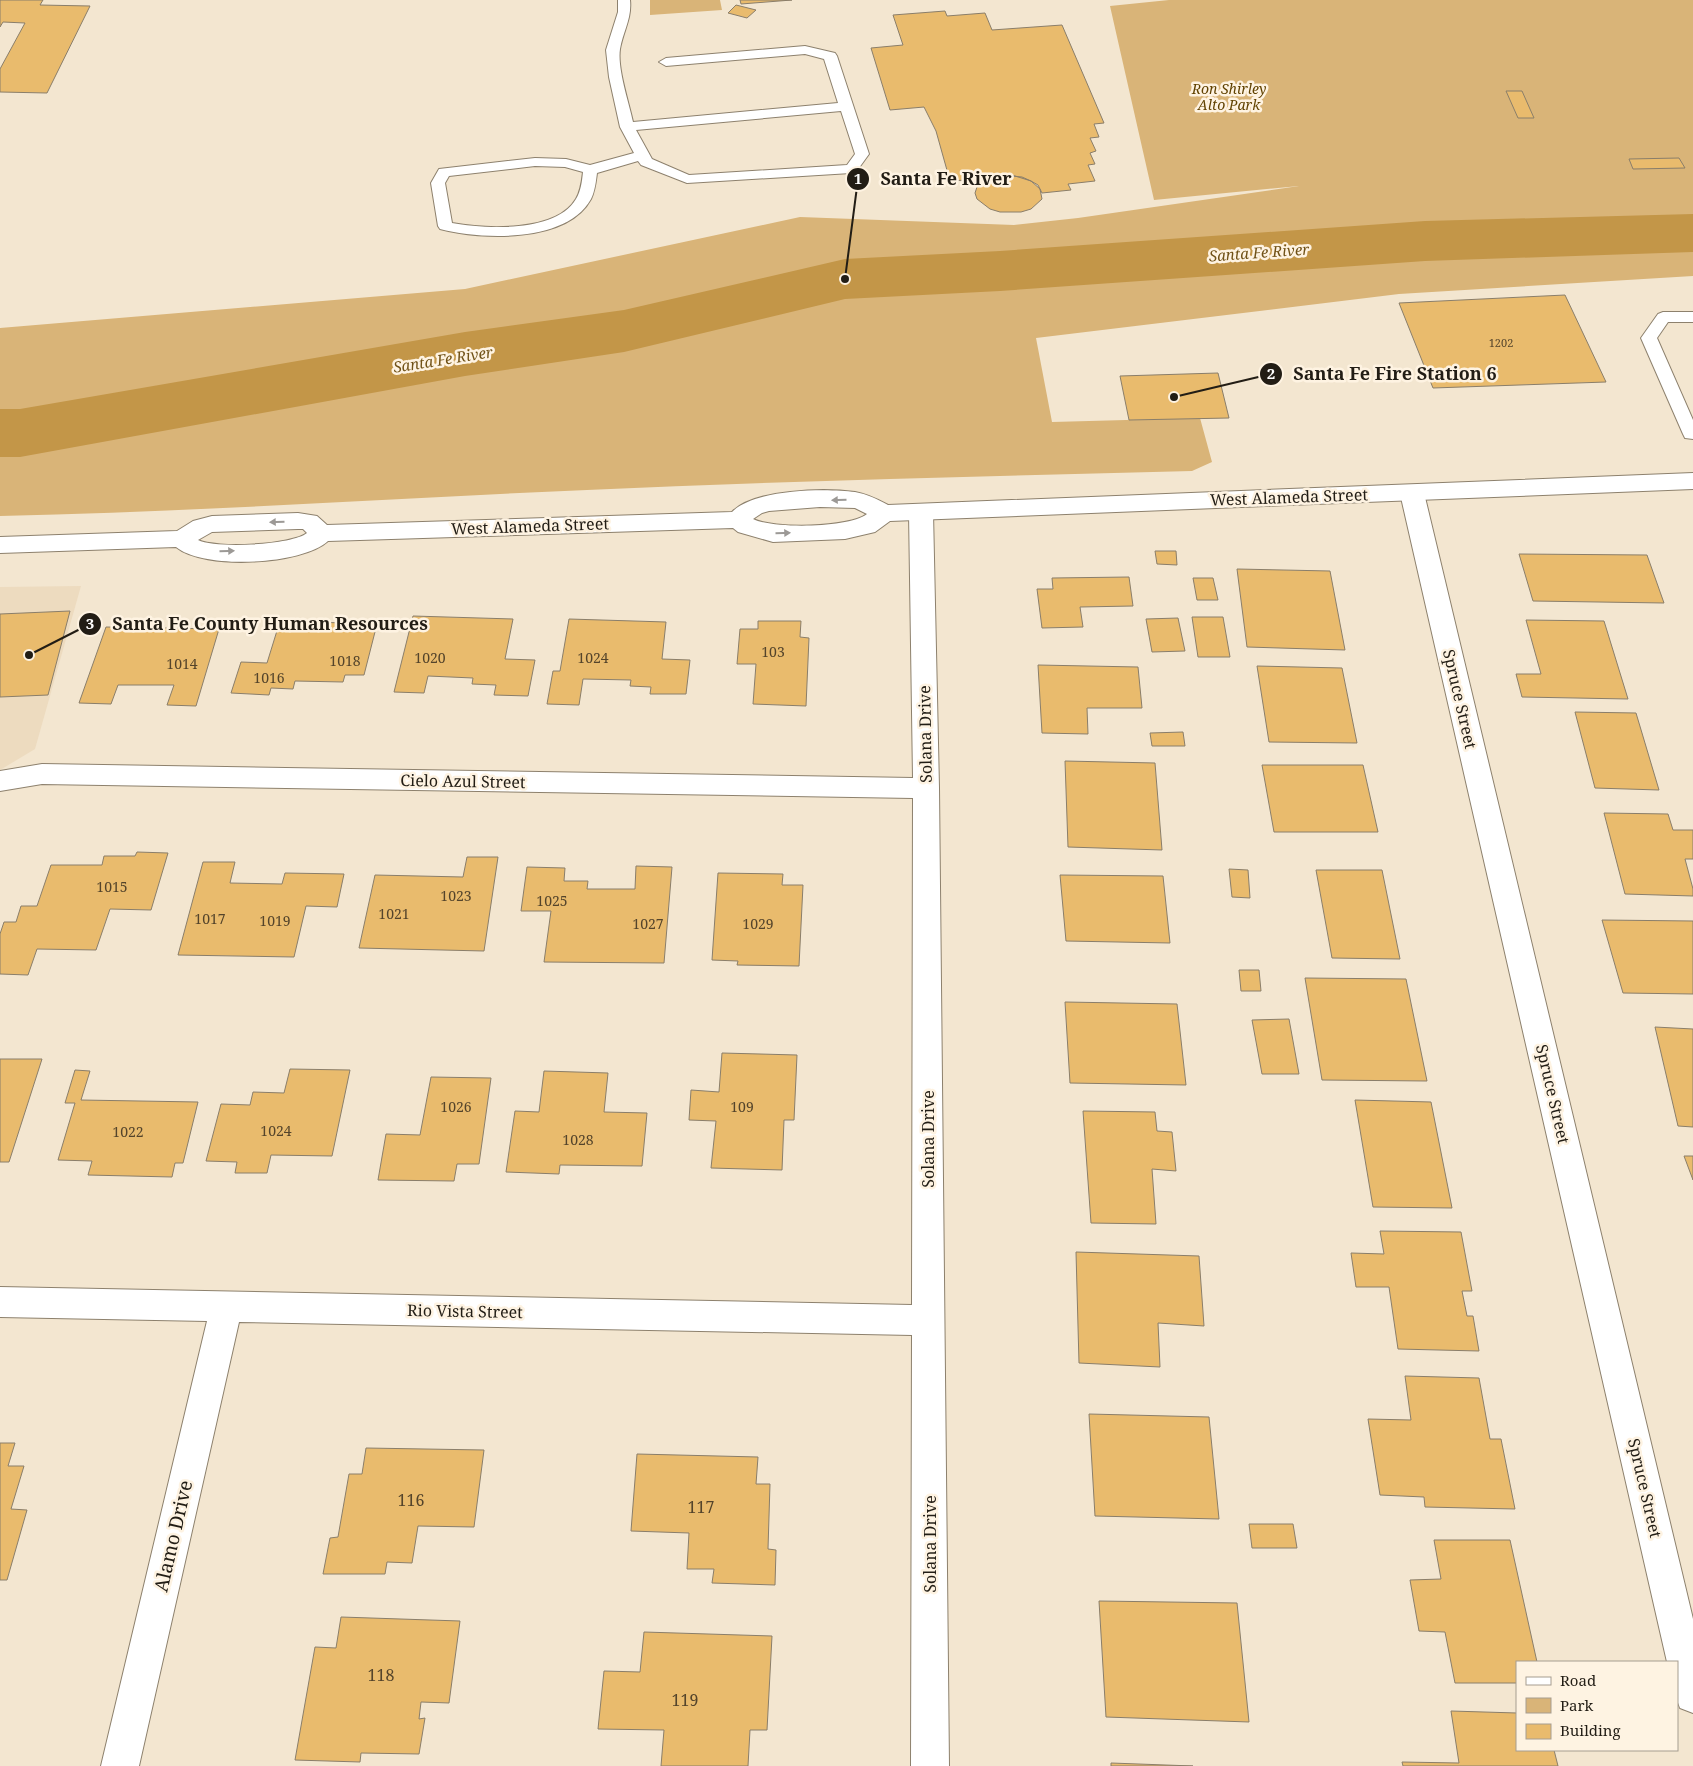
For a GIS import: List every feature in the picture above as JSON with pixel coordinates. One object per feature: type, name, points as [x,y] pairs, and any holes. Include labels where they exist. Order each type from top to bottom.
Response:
[{"type":"street","name":"West Alameda Street","points":[[738,520],[746,512],[758,505],[772,502],[855,500],[864,502],[884,513],[1693,481]]},
{"type":"street","name":"Spruce Street","points":[[1412,493],[1692,1685]]},
{"type":"street","name":"Solana Drive","points":[[920,512],[926,788],[930,1766]]},
{"type":"street","name":"West Alameda Street","points":[[0,545],[182,539],[199,550],[212,552],[289,549],[303,546],[315,540],[322,533],[738,520],[746,526],[773,534],[846,531],[867,526],[884,513]]},
{"type":"street","name":"Cielo Azul Street","points":[[0,781],[42,774],[926,788]]},
{"type":"street","name":"Rio Vista Street","points":[[0,1302],[929,1320]]},
{"type":"street","name":"Alamo Drive","points":[[120,1766],[226,1307]]},
{"type":"lane","points":[[624,0],[625,12],[613,50],[616,77],[627,127],[646,162],[687,178],[851,169],[862,154],[830,56],[805,50],[666,62]]},
{"type":"lane","points":[[627,127],[846,106]]},
{"type":"lane","points":[[590,170],[583,201],[567,215],[551,224],[518,229],[456,229],[445,226],[438,183],[444,172],[535,162],[566,163],[590,170],[642,155]]},
{"type":"lane","points":[[1691,434],[1649,338],[1663,317],[1693,316]]},
{"type":"shaded area","points":[[81,586],[35,749],[0,770],[0,587]]},
{"type":"green space","points":[[650,0],[720,0],[722,10],[650,15]]},
{"type":"green space","name":"Ron Shirley Alto Park","points":[[1169,0],[1693,0],[1693,276],[1399,294],[1036,338],[1052,422],[1200,418],[1212,462],[1192,471],[738,484],[0,516],[0,328],[465,289],[800,217],[1014,225],[1078,218],[1299,186],[1154,200],[1110,6]]},
{"type":"building","points":[[0,0],[43,0],[40,5],[90,6],[47,93],[0,92],[0,69],[25,23],[3,22],[0,27]]},
{"type":"building","points":[[740,0],[792,0],[741,4]]},
{"type":"building","points":[[736,5],[756,10],[747,18],[728,13]]},
{"type":"building","points":[[945,11],[947,16],[985,13],[992,30],[1062,25],[1104,123],[1094,124],[1099,137],[1090,138],[1096,151],[1090,153],[1095,164],[1088,165],[1095,181],[1068,184],[1071,190],[1042,193],[1038,185],[1012,175],[991,177],[977,187],[966,180],[950,181],[936,131],[924,107],[890,110],[871,48],[903,45],[893,15]]},
{"type":"building","points":[[1506,91],[1522,91],[1534,118],[1518,118]]},
{"type":"building","points":[[1679,158],[1685,168],[1633,169],[1629,159]]},
{"type":"building","points":[[1000,175],[1022,177],[1031,181],[1040,189],[1042,199],[1031,209],[1021,212],[1000,212],[990,209],[977,199],[975,193],[977,187],[991,177]]},
{"type":"building","points":[[1565,295],[1606,382],[1433,388],[1399,303]]},
{"type":"building","points":[[1218,373],[1229,418],[1129,420],[1120,376]]},
{"type":"building","points":[[1155,551],[1176,551],[1177,565],[1157,564]]},
{"type":"building","points":[[1519,554],[1647,555],[1664,603],[1533,601]]},
{"type":"building","points":[[1237,569],[1330,571],[1345,650],[1247,647]]},
{"type":"building","points":[[1129,577],[1133,606],[1080,607],[1083,627],[1042,628],[1037,589],[1053,589],[1052,578]]},
{"type":"building","points":[[1193,578],[1213,578],[1218,600],[1197,600]]},
{"type":"building","points":[[70,611],[48,695],[0,697],[0,614]]},
{"type":"building","points":[[413,616],[513,619],[505,659],[535,660],[528,696],[494,695],[496,685],[472,684],[473,678],[428,676],[424,693],[394,692]]},
{"type":"building","points":[[1192,617],[1223,617],[1230,657],[1198,657]]},
{"type":"building","points":[[1178,618],[1185,651],[1152,652],[1146,619]]},
{"type":"building","points":[[569,619],[666,622],[662,659],[690,660],[686,694],[650,694],[651,687],[630,686],[631,680],[583,679],[579,705],[547,704],[553,671],[560,671]]},
{"type":"building","points":[[1526,620],[1604,621],[1628,699],[1522,697],[1516,674],[1541,674]]},
{"type":"building","points":[[280,621],[377,624],[364,675],[345,675],[343,682],[295,681],[293,689],[271,688],[269,695],[231,693],[241,662],[267,663]]},
{"type":"building","points":[[758,621],[801,621],[800,637],[809,638],[806,706],[753,704],[756,664],[737,664],[740,629],[758,629]]},
{"type":"building","points":[[106,627],[219,629],[196,706],[167,705],[174,685],[118,685],[111,704],[79,703]]},
{"type":"building","points":[[1038,665],[1138,667],[1142,708],[1087,708],[1088,734],[1042,733]]},
{"type":"building","points":[[1257,666],[1342,668],[1357,743],[1269,742]]},
{"type":"building","points":[[1575,712],[1636,713],[1659,790],[1595,788]]},
{"type":"building","points":[[1183,732],[1185,746],[1152,746],[1150,733]]},
{"type":"building","points":[[1065,761],[1155,763],[1162,850],[1068,847]]},
{"type":"building","points":[[1262,765],[1363,765],[1378,832],[1274,832]]},
{"type":"building","points":[[1604,813],[1668,814],[1673,830],[1693,830],[1693,859],[1685,859],[1693,896],[1625,894]]},
{"type":"building","points":[[137,852],[168,853],[151,910],[110,909],[96,950],[37,949],[28,975],[0,974],[0,934],[4,922],[16,922],[21,906],[37,906],[51,865],[102,865],[104,856],[135,856]]},
{"type":"building","points":[[467,857],[498,857],[484,951],[359,948],[375,875],[463,877]]},
{"type":"building","points":[[203,862],[235,862],[230,883],[282,884],[285,873],[344,874],[337,907],[306,906],[294,957],[178,955]]},
{"type":"building","points":[[636,866],[672,867],[664,963],[544,962],[551,911],[521,911],[527,867],[565,868],[564,881],[588,881],[587,889],[635,889]]},
{"type":"building","points":[[1229,869],[1248,870],[1250,898],[1232,897]]},
{"type":"building","points":[[1316,870],[1382,870],[1400,959],[1332,958]]},
{"type":"building","points":[[718,873],[783,874],[782,885],[803,885],[799,966],[737,965],[738,961],[712,960]]},
{"type":"building","points":[[1060,875],[1163,876],[1170,943],[1066,941]]},
{"type":"building","points":[[1602,920],[1693,921],[1693,994],[1623,993]]},
{"type":"building","points":[[1239,970],[1259,970],[1261,991],[1241,991]]},
{"type":"building","points":[[1305,978],[1406,979],[1427,1081],[1322,1080]]},
{"type":"building","points":[[1065,1002],[1177,1004],[1186,1085],[1070,1083]]},
{"type":"building","points":[[1289,1019],[1299,1074],[1262,1074],[1252,1020]]},
{"type":"building","points":[[1655,1027],[1693,1029],[1693,1127],[1678,1126]]},
{"type":"building","points":[[722,1053],[797,1055],[794,1120],[784,1120],[782,1170],[711,1168],[716,1121],[689,1120],[691,1090],[719,1092]]},
{"type":"building","points":[[0,1059],[42,1059],[9,1162],[0,1162]]},
{"type":"building","points":[[290,1069],[350,1070],[332,1156],[271,1155],[267,1173],[235,1173],[237,1162],[206,1161],[221,1104],[250,1105],[253,1092],[284,1093]]},
{"type":"building","points":[[75,1070],[90,1071],[81,1100],[198,1102],[183,1163],[175,1163],[172,1177],[88,1175],[92,1161],[58,1160],[75,1103],[65,1103]]},
{"type":"building","points":[[544,1071],[608,1073],[604,1112],[647,1113],[642,1166],[560,1165],[559,1174],[506,1172],[515,1111],[539,1112]]},
{"type":"building","points":[[431,1077],[491,1078],[479,1164],[457,1164],[454,1181],[378,1180],[386,1134],[420,1135]]},
{"type":"building","points":[[1355,1100],[1431,1102],[1452,1208],[1373,1207]]},
{"type":"building","points":[[1083,1111],[1155,1112],[1157,1131],[1172,1132],[1176,1171],[1152,1169],[1156,1224],[1091,1223]]},
{"type":"building","points":[[1684,1156],[1693,1156],[1693,1180]]},
{"type":"building","points":[[1380,1231],[1461,1232],[1472,1291],[1462,1291],[1467,1316],[1473,1316],[1479,1351],[1398,1349],[1389,1287],[1356,1287],[1351,1253],[1384,1254]]},
{"type":"building","points":[[1076,1252],[1199,1256],[1204,1326],[1158,1323],[1160,1367],[1079,1363]]},
{"type":"building","points":[[1405,1376],[1479,1378],[1490,1439],[1501,1439],[1515,1509],[1425,1507],[1424,1497],[1380,1495],[1368,1419],[1411,1420]]},
{"type":"building","points":[[1089,1414],[1209,1417],[1219,1519],[1095,1516]]},
{"type":"building","points":[[0,1443],[15,1443],[8,1466],[24,1466],[11,1509],[27,1510],[7,1580],[0,1580]]},
{"type":"building","points":[[366,1448],[484,1450],[474,1527],[418,1526],[412,1563],[387,1562],[385,1574],[323,1574],[330,1538],[338,1537],[349,1474],[362,1474]]},
{"type":"building","points":[[637,1454],[758,1457],[756,1484],[770,1484],[768,1549],[776,1550],[775,1585],[712,1583],[714,1569],[687,1569],[689,1533],[631,1531]]},
{"type":"building","points":[[1249,1524],[1293,1524],[1297,1548],[1252,1548]]},
{"type":"building","points":[[1434,1540],[1510,1540],[1537,1661],[1516,1661],[1516,1683],[1455,1683],[1445,1632],[1419,1631],[1410,1580],[1441,1579]]},
{"type":"building","points":[[1099,1601],[1237,1603],[1249,1722],[1106,1717]]},
{"type":"building","points":[[341,1617],[460,1621],[449,1703],[421,1702],[419,1719],[425,1718],[419,1754],[361,1753],[360,1762],[295,1760],[315,1647],[336,1648]]},
{"type":"building","points":[[644,1632],[772,1636],[767,1730],[750,1730],[748,1766],[661,1766],[664,1730],[598,1729],[604,1671],[640,1672]]},
{"type":"building","points":[[1451,1711],[1516,1713],[1516,1751],[1554,1751],[1558,1766],[1403,1766],[1402,1762],[1459,1763]]},
{"type":"building","points":[[1111,1763],[1193,1766],[1111,1766]]},
{"type":"waterway","name":"Santa Fe River","points":[[0,433],[20,433],[465,354],[624,331],[845,279],[1000,271],[1425,241],[1693,233]]},
{"type":"place","name":"Santa Fe River","points":[[845,279]]},
{"type":"place","name":"Santa Fe Fire Station 6","points":[[1174,397]]},
{"type":"place","name":"Santa Fe County Human Resources","points":[[29,655]]}]
